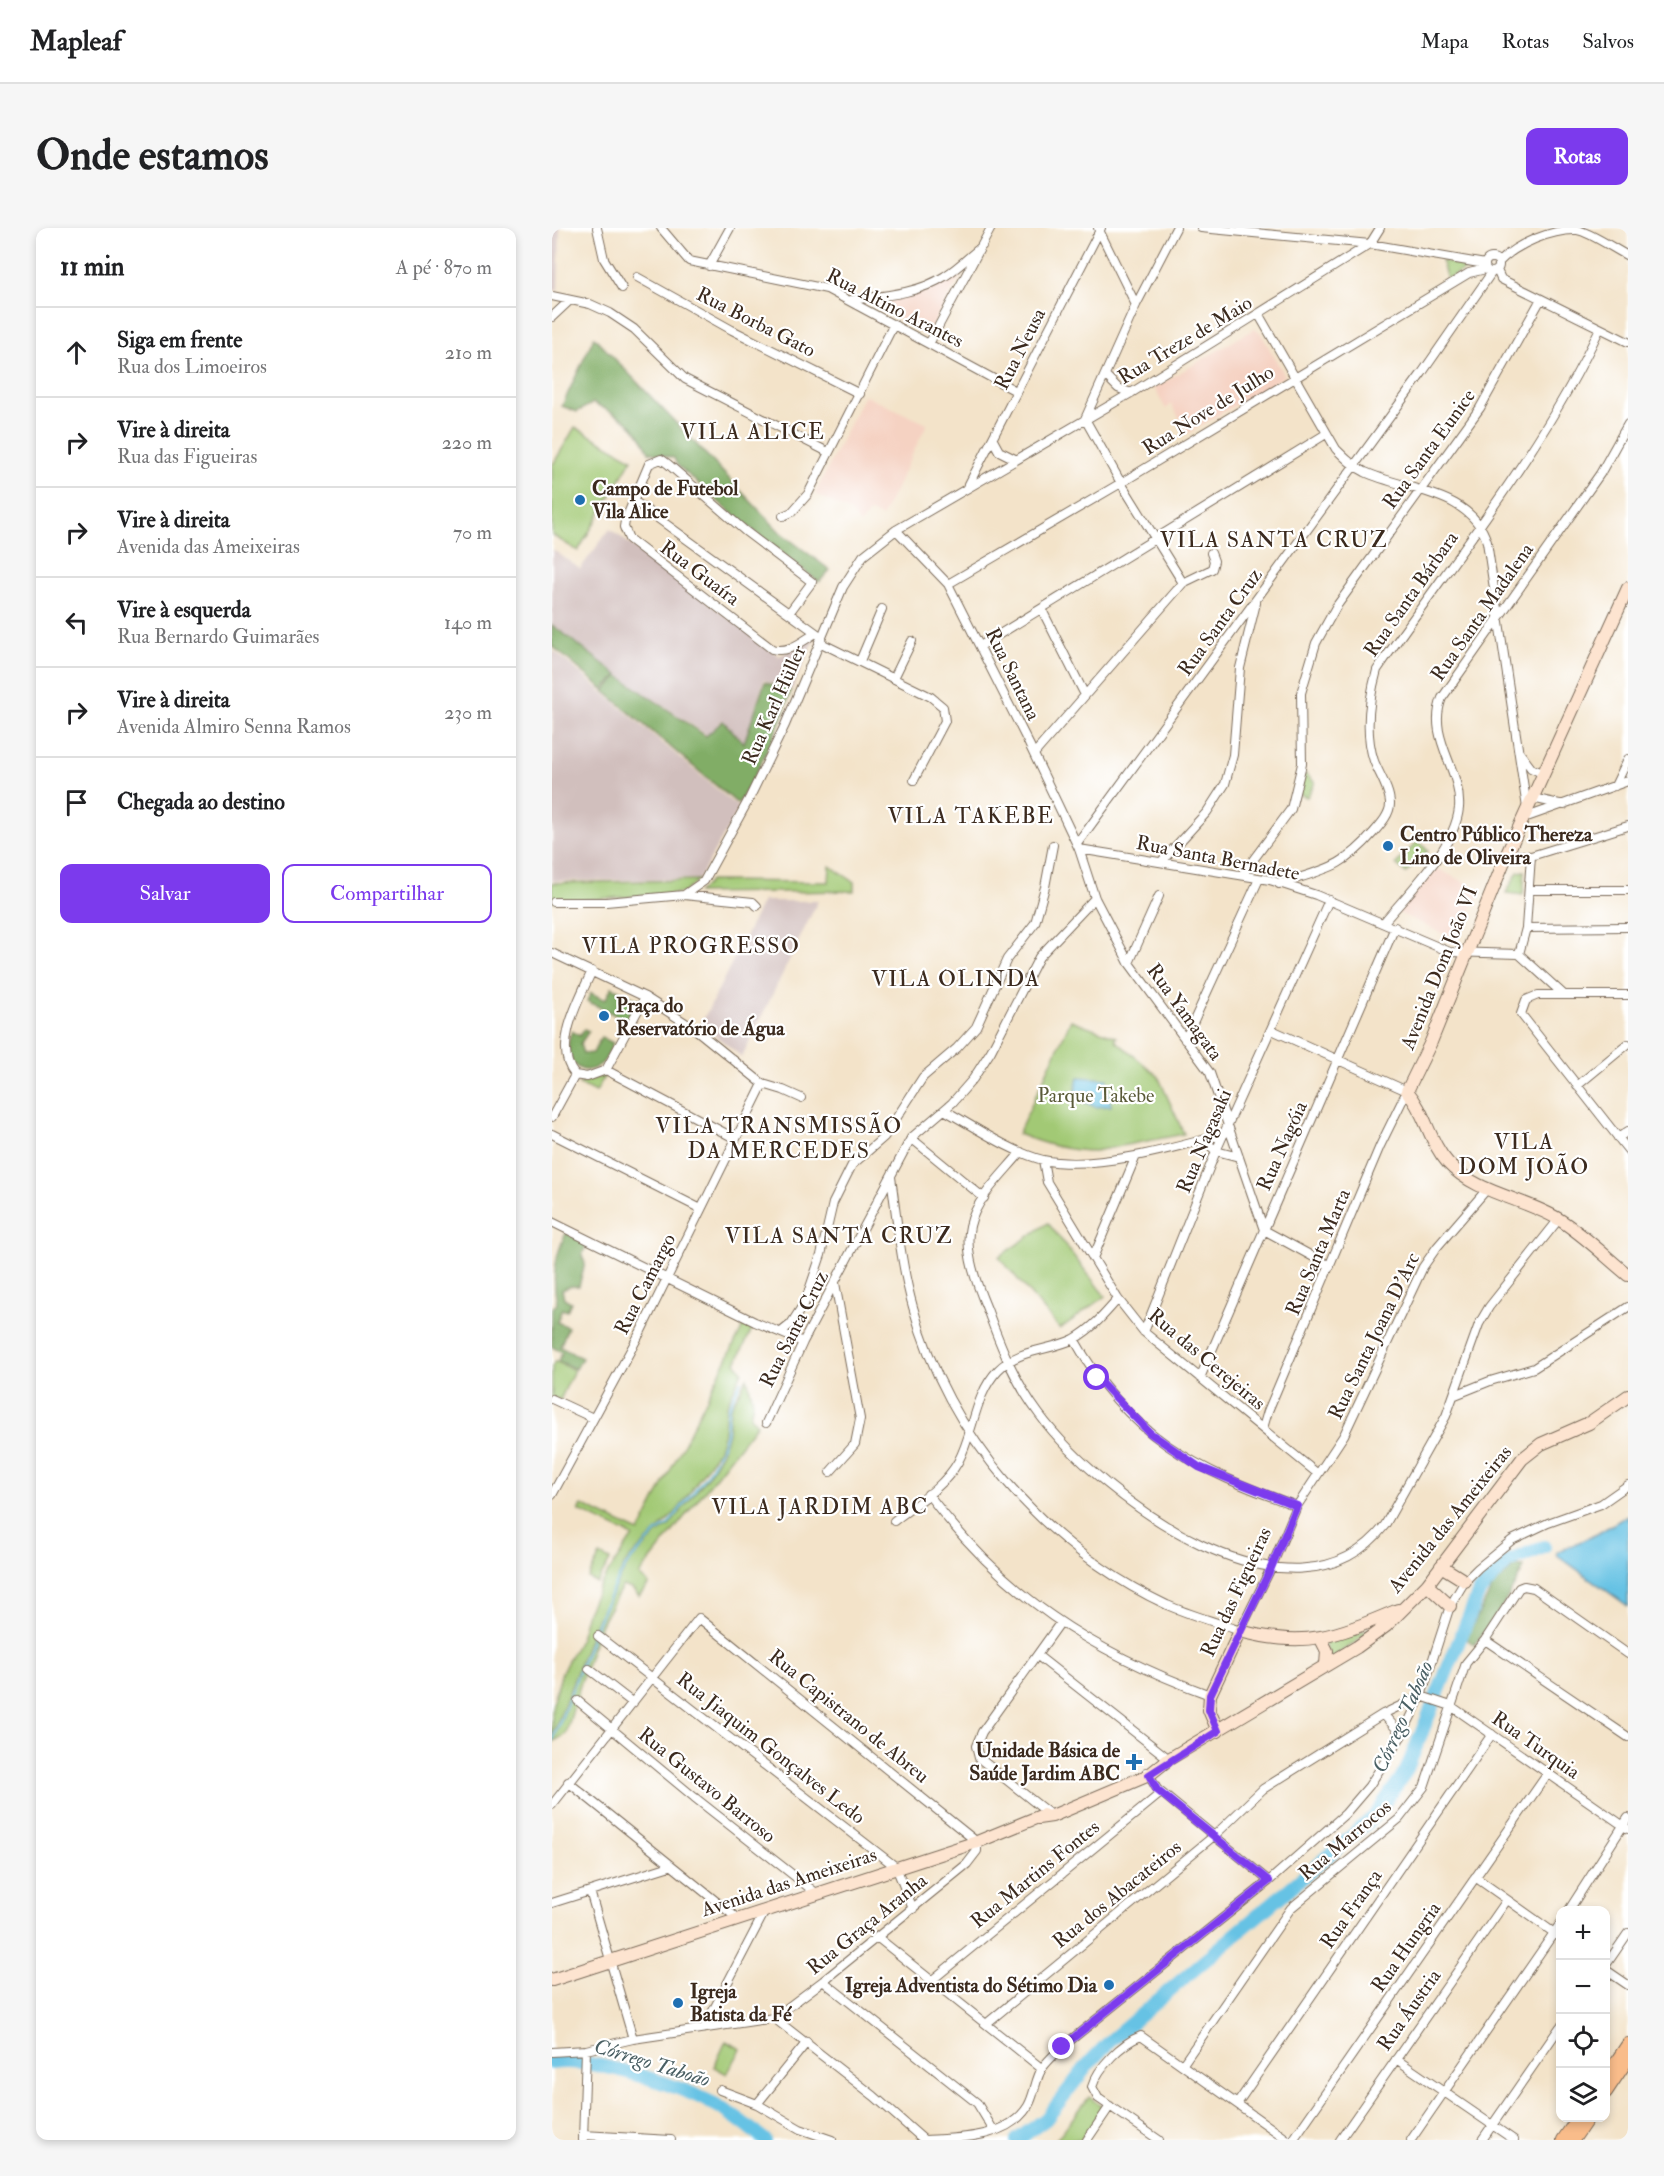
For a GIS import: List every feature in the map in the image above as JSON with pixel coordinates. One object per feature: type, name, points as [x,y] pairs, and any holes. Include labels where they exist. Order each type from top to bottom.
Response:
[{"type":"main road","points":[[1610,2070],[1628,2044]]},
{"type":"main road","points":[[1610,2085],[1628,2059]]},
{"type":"main road","points":[[1563,2140],[1575,2122]]},
{"type":"main road","points":[[1573,2140],[1585,2122]]},
{"type":"street","points":[[597,228],[604,259],[622,288]]},
{"type":"street","points":[[709,266],[730,228]]},
{"type":"street","points":[[929,344],[991,228]]},
{"type":"street","points":[[1176,228],[1136,305],[1085,419],[1155,540],[1183,583]]},
{"type":"street","points":[[1201,228],[1370,244],[1492,267],[1501,279],[1628,342]]},
{"type":"street","points":[[1370,244],[1380,228]]},
{"type":"street","name":"Rua Altino Arantes","points":[[664,229],[682,256],[697,264],[803,282],[827,289],[1016,391]]},
{"type":"street","points":[[1099,229],[1136,305]]},
{"type":"street","name":"Rua Neusa","points":[[969,485],[1099,229]]},
{"type":"street","name":"Rua Santa Cruz","points":[[1078,846],[1422,372],[1492,267],[1514,250],[1536,239],[1578,229],[1628,256]]},
{"type":"street","name":"Rua Treze de Maio","points":[[896,530],[969,485],[1131,393],[1370,244]]},
{"type":"street","points":[[851,301],[902,292],[933,283],[982,246]]},
{"type":"street","name":"Rua Nove de Julho","points":[[948,584],[1121,483],[1469,273],[1492,267]]},
{"type":"street","name":"Rua Borba Gato","points":[[638,277],[732,330],[860,394]]},
{"type":"street","points":[[552,296],[568,302],[590,304],[610,313],[633,329],[685,379],[828,452]]},
{"type":"street","name":"Rua Santa Eunice","points":[[1242,875],[1291,809],[1302,764],[1302,687],[1316,643],[1336,607],[1480,408],[1541,299]]},
{"type":"street","points":[[552,317],[568,302]]},
{"type":"street","points":[[1259,315],[1336,449],[1353,465],[1462,508],[1481,524],[1487,542],[1517,749],[1528,808]]},
{"type":"street","points":[[783,516],[792,512],[808,494],[894,324]]},
{"type":"street","name":"Rua Santa Bárbara","points":[[1280,884],[1341,863],[1373,833],[1389,812],[1389,798],[1374,760],[1369,734],[1370,693],[1377,670],[1551,423],[1600,328]]},
{"type":"street","points":[[1105,375],[1118,388],[1131,393]]},
{"type":"street","name":"Rua Santa Madalena","points":[[1384,922],[1437,857],[1459,810],[1457,787],[1437,730],[1438,708],[1442,698],[1600,474],[1628,424]]},
{"type":"street","points":[[982,645],[1326,434]]},
{"type":"street","points":[[993,440],[999,450],[1015,459]]},
{"type":"street","name":"Rua Guaíra","points":[[789,613],[812,582],[745,531],[668,464],[661,459],[649,464],[624,527],[628,539],[772,649],[789,650],[819,637]]},
{"type":"street","points":[[634,501],[819,637],[860,662],[931,697],[943,707],[945,721],[914,780]]},
{"type":"street","name":"Rua Santana","points":[[896,530],[948,584],[982,645],[1078,846]]},
{"type":"street","name":"Rua Karl Hüller","points":[[684,895],[704,881],[749,799],[785,725],[819,637],[852,570],[871,549],[896,530]]},
{"type":"street","points":[[1034,754],[1183,583],[1212,568],[1214,561],[1211,553]]},
{"type":"street","name":"Avenida Dom João VI","points":[[1407,1091],[1431,1042],[1507,854],[1628,588]]},
{"type":"street","points":[[1162,861],[1208,812],[1225,784],[1233,755],[1240,668],[1258,598]]},
{"type":"street","points":[[860,662],[882,609]]},
{"type":"street","points":[[1042,610],[1085,695]]},
{"type":"street","points":[[894,678],[912,641]]},
{"type":"street","points":[[1517,749],[1531,768],[1544,774]]},
{"type":"street","points":[[1615,786],[1628,759]]},
{"type":"street","points":[[1523,780],[1531,768]]},
{"type":"street","points":[[1528,808],[1564,805],[1628,781]]},
{"type":"street","points":[[1528,808],[1564,805]]},
{"type":"street","points":[[1507,854],[1531,856],[1628,826]]},
{"type":"street","points":[[781,1332],[791,1324],[805,1302],[821,1255],[833,1203],[852,1165],[884,1137],[923,1077],[957,1048],[976,1027],[1007,959],[1035,923],[1046,887],[1053,845]]},
{"type":"street","name":"Rua Santa Bernadete","points":[[1078,846],[1242,875],[1280,884],[1329,900],[1450,952],[1519,954]]},
{"type":"street","name":"Rua Yamagata","points":[[1078,846],[1095,898],[1129,963],[1210,1073],[1264,1230]]},
{"type":"street","points":[[1531,856],[1526,928],[1519,954],[1563,994]]},
{"type":"street","points":[[1185,1040],[1259,879]]},
{"type":"street","points":[[1529,890],[1628,890]]},
{"type":"street","points":[[554,902],[606,902],[684,895],[753,902],[757,906]]},
{"type":"street","points":[[1129,963],[1159,896]]},
{"type":"street","name":"Rua Santa Cruz","points":[[766,1423],[803,1342],[911,1138],[944,1110],[983,1064],[1042,951],[1095,898]]},
{"type":"street","name":"Rua Nagasaki","points":[[1144,1332],[1216,1151],[1329,900]]},
{"type":"street","name":"Rua Nagóia","points":[[1200,1378],[1395,927]]},
{"type":"street","points":[[1526,928],[1628,927]]},
{"type":"street","points":[[552,953],[645,997],[695,1029],[763,1084],[801,1098]]},
{"type":"street","points":[[592,971],[562,1037],[562,1058],[575,1075],[587,1077],[606,1070],[645,997]]},
{"type":"street","points":[[1628,995],[1538,995],[1526,1000],[1521,1014],[1526,1024],[1628,1150]]},
{"type":"street","points":[[1272,1030],[1407,1091],[1420,1109],[1438,1150],[1449,1165],[1488,1188],[1559,1219],[1628,1275]]},
{"type":"street","points":[[1577,1086],[1628,1044]]},
{"type":"street","points":[[606,1070],[736,1139]]},
{"type":"street","points":[[552,1118],[575,1075]]},
{"type":"street","name":"Rua Camargo","points":[[553,1493],[701,1209],[763,1084]]},
{"type":"street","name":"Rua Santa Marta","points":[[1263,1428],[1268,1411],[1380,1146],[1407,1091]]},
{"type":"street","points":[[944,1110],[1021,1152],[1043,1160],[1091,1161],[1136,1156],[1224,1134]]},
{"type":"street","points":[[1618,1138],[1628,1131]]},
{"type":"street","points":[[552,1134],[701,1209]]},
{"type":"street","points":[[911,1138],[984,1198]]},
{"type":"street","points":[[1204,1140],[1216,1151],[1239,1157]]},
{"type":"street","points":[[1021,1152],[984,1198],[970,1226],[971,1255],[983,1299],[1007,1362],[1035,1408],[1060,1438],[1081,1461],[1128,1502],[1179,1532],[1215,1549],[1271,1568],[1306,1570],[1328,1566],[1343,1561],[1374,1540],[1411,1484],[1455,1395],[1471,1343],[1489,1307],[1559,1219]]},
{"type":"street","points":[[1093,1258],[1136,1156]]},
{"type":"street","name":"Rua das Cerejeiras","points":[[1043,1160],[1047,1182],[1118,1299],[1144,1332],[1318,1474]]},
{"type":"street","points":[[891,1177],[912,1306],[941,1381],[969,1429],[1022,1501],[1089,1557],[1109,1573],[1168,1605],[1240,1631],[1289,1640],[1321,1639],[1407,1606]]},
{"type":"street","name":"Rua Santa Joana D'Arc","points":[[1318,1474],[1344,1435],[1423,1267],[1437,1246],[1488,1188]]},
{"type":"street","points":[[552,1222],[803,1342]]},
{"type":"street","points":[[1264,1230],[1330,1266]]},
{"type":"street","points":[[830,1472],[855,1444],[860,1419],[835,1282]]},
{"type":"street","points":[[894,1521],[940,1484],[957,1462],[991,1379],[1007,1362],[1074,1339],[1099,1321],[1118,1299]]},
{"type":"street","points":[[1455,1395],[1490,1381],[1534,1368],[1628,1307]]},
{"type":"street","points":[[1074,1339],[1097,1378],[1150,1433],[1199,1467],[1297,1506]]},
{"type":"street","name":"Avenida das Ameixeiras","points":[[552,1980],[977,1842],[1150,1772],[1357,1647],[1407,1606],[1427,1585],[1531,1450],[1589,1423],[1628,1396]]},
{"type":"street","points":[[552,1399],[593,1418]]},
{"type":"street","name":"Rua das Figueiras","points":[[1210,1695],[1271,1568],[1297,1506],[1318,1474]]},
{"type":"street","points":[[774,2018],[807,2042],[925,2140],[966,2138],[994,2131],[1023,2114],[1029,2104],[1041,2068],[1081,2031],[1269,1881],[1345,1814],[1369,1786],[1402,1735],[1422,1696],[1450,1606],[1465,1581],[1512,1539],[1601,1504],[1628,1485]]},
{"type":"street","points":[[928,1494],[955,1530],[991,1568],[1060,1623],[1118,1657],[1210,1695],[1209,1710],[1218,1731]]},
{"type":"street","points":[[1441,1566],[1465,1581]]},
{"type":"street","points":[[1427,1585],[1450,1606]]},
{"type":"street","name":"Rua Marrocos","points":[[1183,2064],[1282,1920],[1300,1899],[1399,1820],[1413,1804],[1432,1768],[1449,1705],[1466,1663],[1485,1640],[1515,1593],[1524,1586],[1534,1588],[1628,1654]]},
{"type":"street","name":"Rua Capistrano de Abreu","points":[[653,1678],[699,1618],[977,1842]]},
{"type":"street","points":[[1046,1816],[979,1758],[975,1746],[982,1732],[1060,1623]]},
{"type":"street","name":"Rua Jiaquim Gonçalves Ledo","points":[[598,1636],[896,1868]]},
{"type":"street","points":[[1321,1639],[1327,1651],[1326,1665]]},
{"type":"street","points":[[1485,1640],[1628,1737]]},
{"type":"street","points":[[1038,1656],[1170,1759]]},
{"type":"street","points":[[589,1669],[633,1703]]},
{"type":"street","points":[[552,1805],[653,1678]]},
{"type":"street","name":"Rua Turquia","points":[[1422,1696],[1449,1705],[1626,1825]]},
{"type":"street","name":"Rua dos Abacateiros","points":[[986,2024],[1215,1835],[1263,1788],[1383,1714],[1422,1696]]},
{"type":"street","name":"Rua Gustavo Barroso","points":[[578,1701],[816,1893]]},
{"type":"street","points":[[1383,1714],[1402,1735]]},
{"type":"street","name":"Rua França","points":[[1238,2103],[1492,1734]]},
{"type":"street","points":[[1150,1772],[1161,1793],[1269,1881]]},
{"type":"street","name":"Rua Hungria","points":[[1293,2140],[1548,1773]]},
{"type":"street","points":[[568,1782],[738,1919]]},
{"type":"street","name":"Rua Martins Fontes","points":[[931,1981],[1161,1793]]},
{"type":"street","points":[[1572,1906],[1626,1825]]},
{"type":"street","name":"Rua Graça Aranha","points":[[552,2052],[586,2051],[633,2039],[774,2018],[967,1864],[977,1851],[977,1842]]},
{"type":"street","points":[[552,1903],[670,1866]]},
{"type":"street","points":[[896,1868],[913,1909]]},
{"type":"street","points":[[1475,1877],[1556,1934]]},
{"type":"street","points":[[590,1891],[612,1960],[633,2039]]},
{"type":"street","name":"Rua Áustria","points":[[1340,2140],[1507,1900]]},
{"type":"street","points":[[704,2028],[766,1910]]},
{"type":"street","points":[[1609,1960],[1628,1933]]},
{"type":"street","points":[[877,1937],[1041,2068]]},
{"type":"street","points":[[1411,2140],[1443,2091],[1556,1938]]},
{"type":"street","points":[[1610,1973],[1628,1985]]},
{"type":"street","points":[[823,1981],[977,2103],[994,2131]]},
{"type":"street","points":[[1482,2140],[1556,2033]]},
{"type":"street","points":[[1159,2140],[1098,2098],[1092,2086],[1096,2075],[1130,2040],[1141,2036],[1147,2038],[1288,2140]]},
{"type":"street","points":[[757,2104],[807,2042]]},
{"type":"street","points":[[586,2051],[583,2137],[670,2140]]},
{"type":"street","points":[[1396,2059],[1514,2140]]},
{"type":"street","points":[[720,2090],[757,2104],[800,2129],[832,2140]]},
{"type":"street","points":[[1087,2140],[1110,2106]]},
{"type":"shaded area","points":[[552,228],[560,228],[558,291],[552,289]]},
{"type":"shaded area","points":[[970,260],[926,336],[876,304],[877,299],[904,297],[948,280]]},
{"type":"shaded area","points":[[1254,329],[1260,332],[1285,376],[1188,433],[1171,404],[1166,409],[1154,388]]},
{"type":"shaded area","points":[[864,395],[927,424],[882,517],[870,512],[860,524],[851,512],[815,494]]},
{"type":"shaded area","points":[[610,529],[779,656],[815,638],[792,690],[764,680],[744,742],[722,720],[707,735],[619,675],[552,624],[552,549],[580,569]]},
{"type":"shaded area","points":[[553,650],[739,808],[699,879],[552,881]]},
{"type":"shaded area","points":[[1436,868],[1482,891],[1454,939],[1397,912]]},
{"type":"shaded area","points":[[763,901],[818,901],[742,1057],[701,1024]]},
{"type":"green space","points":[[1441,260],[1468,268],[1447,279]]},
{"type":"green space","points":[[594,337],[781,533],[830,570],[819,582],[736,517],[677,465],[674,458],[649,452],[639,434],[620,417],[593,403],[577,412],[562,406]]},
{"type":"green space","name":"Campo de Futebol Vila Alice","points":[[575,427],[632,459],[578,551],[552,535],[552,466]]},
{"type":"green space","points":[[552,625],[618,675],[603,689],[552,646]]},
{"type":"green space","points":[[619,676],[706,736],[723,721],[744,743],[765,682],[791,691],[768,750],[738,804],[604,691]]},
{"type":"green space","points":[[1306,774],[1315,783],[1307,797],[1297,793],[1300,777]]},
{"type":"green space","points":[[1418,841],[1428,851],[1406,873],[1396,864]]},
{"type":"green space","points":[[830,866],[854,882],[854,891],[698,893],[710,881],[829,882]]},
{"type":"green space","points":[[1525,871],[1523,895],[1506,893],[1518,872]]},
{"type":"green space","points":[[698,880],[683,893],[552,902],[552,883]]},
{"type":"green space","points":[[612,987],[638,1000],[627,1021],[587,1001],[591,993],[605,1000]]},
{"type":"green space","name":"Parque Takebe","points":[[1071,1020],[1117,1037],[1115,1040],[1158,1076],[1184,1134],[1095,1151],[1056,1146],[1018,1134]]},
{"type":"green space","points":[[584,1029],[589,1031],[580,1044],[583,1054],[593,1053],[601,1037],[613,1043],[601,1064],[584,1070],[573,1063],[568,1048],[572,1031],[580,1036]]},
{"type":"green space","points":[[605,1075],[596,1092],[578,1084]]},
{"type":"green space","points":[[1048,1223],[1105,1296],[1060,1329],[999,1257]]},
{"type":"green space","points":[[566,1233],[587,1243],[582,1256],[585,1263],[579,1286],[571,1286],[562,1290],[564,1298],[571,1302],[567,1311],[562,1309],[557,1322],[568,1327],[560,1347],[582,1358],[576,1369],[558,1361],[562,1352],[552,1347],[552,1308],[557,1304],[555,1268]]},
{"type":"green space","points":[[745,1323],[753,1327],[736,1363],[742,1371],[726,1407],[724,1433],[719,1449],[678,1510],[626,1562],[594,1626],[552,1737],[552,1707],[562,1672],[580,1638],[587,1612],[600,1585],[633,1536],[579,1511],[582,1505],[639,1532]]},
{"type":"green space","points":[[555,1361],[574,1370],[560,1400],[552,1397],[552,1367]]},
{"type":"green space","points":[[747,1378],[753,1401],[750,1417],[757,1424],[639,1575],[649,1584],[639,1596],[632,1589],[622,1586],[598,1631],[566,1734],[553,1742],[597,1626],[616,1585],[629,1563],[658,1533],[669,1526],[708,1476],[722,1452],[728,1433],[730,1408]]},
{"type":"green space","points":[[600,1555],[610,1560],[597,1583],[588,1578]]},
{"type":"green space","points":[[1515,1566],[1524,1567],[1501,1608],[1474,1645],[1466,1638],[1493,1586]]},
{"type":"green space","points":[[1369,1630],[1355,1643],[1329,1660],[1324,1640]]},
{"type":"green space","points":[[726,2041],[741,2049],[727,2074],[714,2067]]},
{"type":"green space","points":[[1089,2097],[1104,2108],[1081,2140],[1056,2140]]},
{"type":"water","points":[[1078,1077],[1107,1079],[1111,1106],[1095,1107],[1074,1097]]},
{"type":"water","points":[[1628,1515],[1628,1606],[1557,1555],[1557,1552],[1597,1534]]},
{"type":"waterway","points":[[552,1743],[596,1626],[615,1584],[628,1563],[657,1532],[668,1525],[707,1474],[720,1451],[726,1434],[728,1408],[741,1381]]},
{"type":"waterway","name":"Córrego Taboão","points":[[1017,2140],[1046,2119],[1090,2062],[1110,2041],[1375,1816],[1406,1771],[1479,1592],[1508,1562],[1544,1547]]},
{"type":"waterway","name":"Córrego Taboão","points":[[552,2063],[590,2064],[658,2081],[700,2097],[722,2109],[765,2140]]},
{"type":"place","name":"Campo de Futebol Vila Alice","points":[[580,500]]},
{"type":"place","name":"Centro Público Thereza Lino de Oliveira","points":[[1388,846]]},
{"type":"place","name":"Praça do Reservatório de Água","points":[[604,1016]]},
{"type":"place","name":"Unidade Básica de Saúde Jardim ABC","points":[[1134,1762]]},
{"type":"place","name":"Igreja Adventista do Sétimo Dia","points":[[1109,1985]]},
{"type":"place","name":"Igreja Batista da Fé","points":[[678,2003]]},
{"type":"district","name":"VILA ALICE","points":[[753,432]]},
{"type":"district","name":"VILA SANTA CRUZ","points":[[1274,540]]},
{"type":"district","name":"VILA TAKEBE","points":[[971,816]]},
{"type":"district","name":"VILA PROGRESSO","points":[[691,946]]},
{"type":"district","name":"VILA OLINDA","points":[[956,979]]},
{"type":"district","name":"VILA TRANSMISSÃO DA MERCEDES","points":[[779,1138]]},
{"type":"district","name":"VILA DOM JOÃO","points":[[1524,1154]]},
{"type":"district","name":"VILA SANTA CRUZ","points":[[839,1236]]},
{"type":"district","name":"VILA JARDIM ABC","points":[[820,1507]]},
{"type":"route","points":[[1062,2047],[1212,1924],[1269,1881],[1157,1790],[1149,1775],[1170,1759],[1218,1731],[1209,1710],[1210,1695],[1271,1568],[1297,1506],[1199,1467],[1150,1433],[1097,1378]]}]
